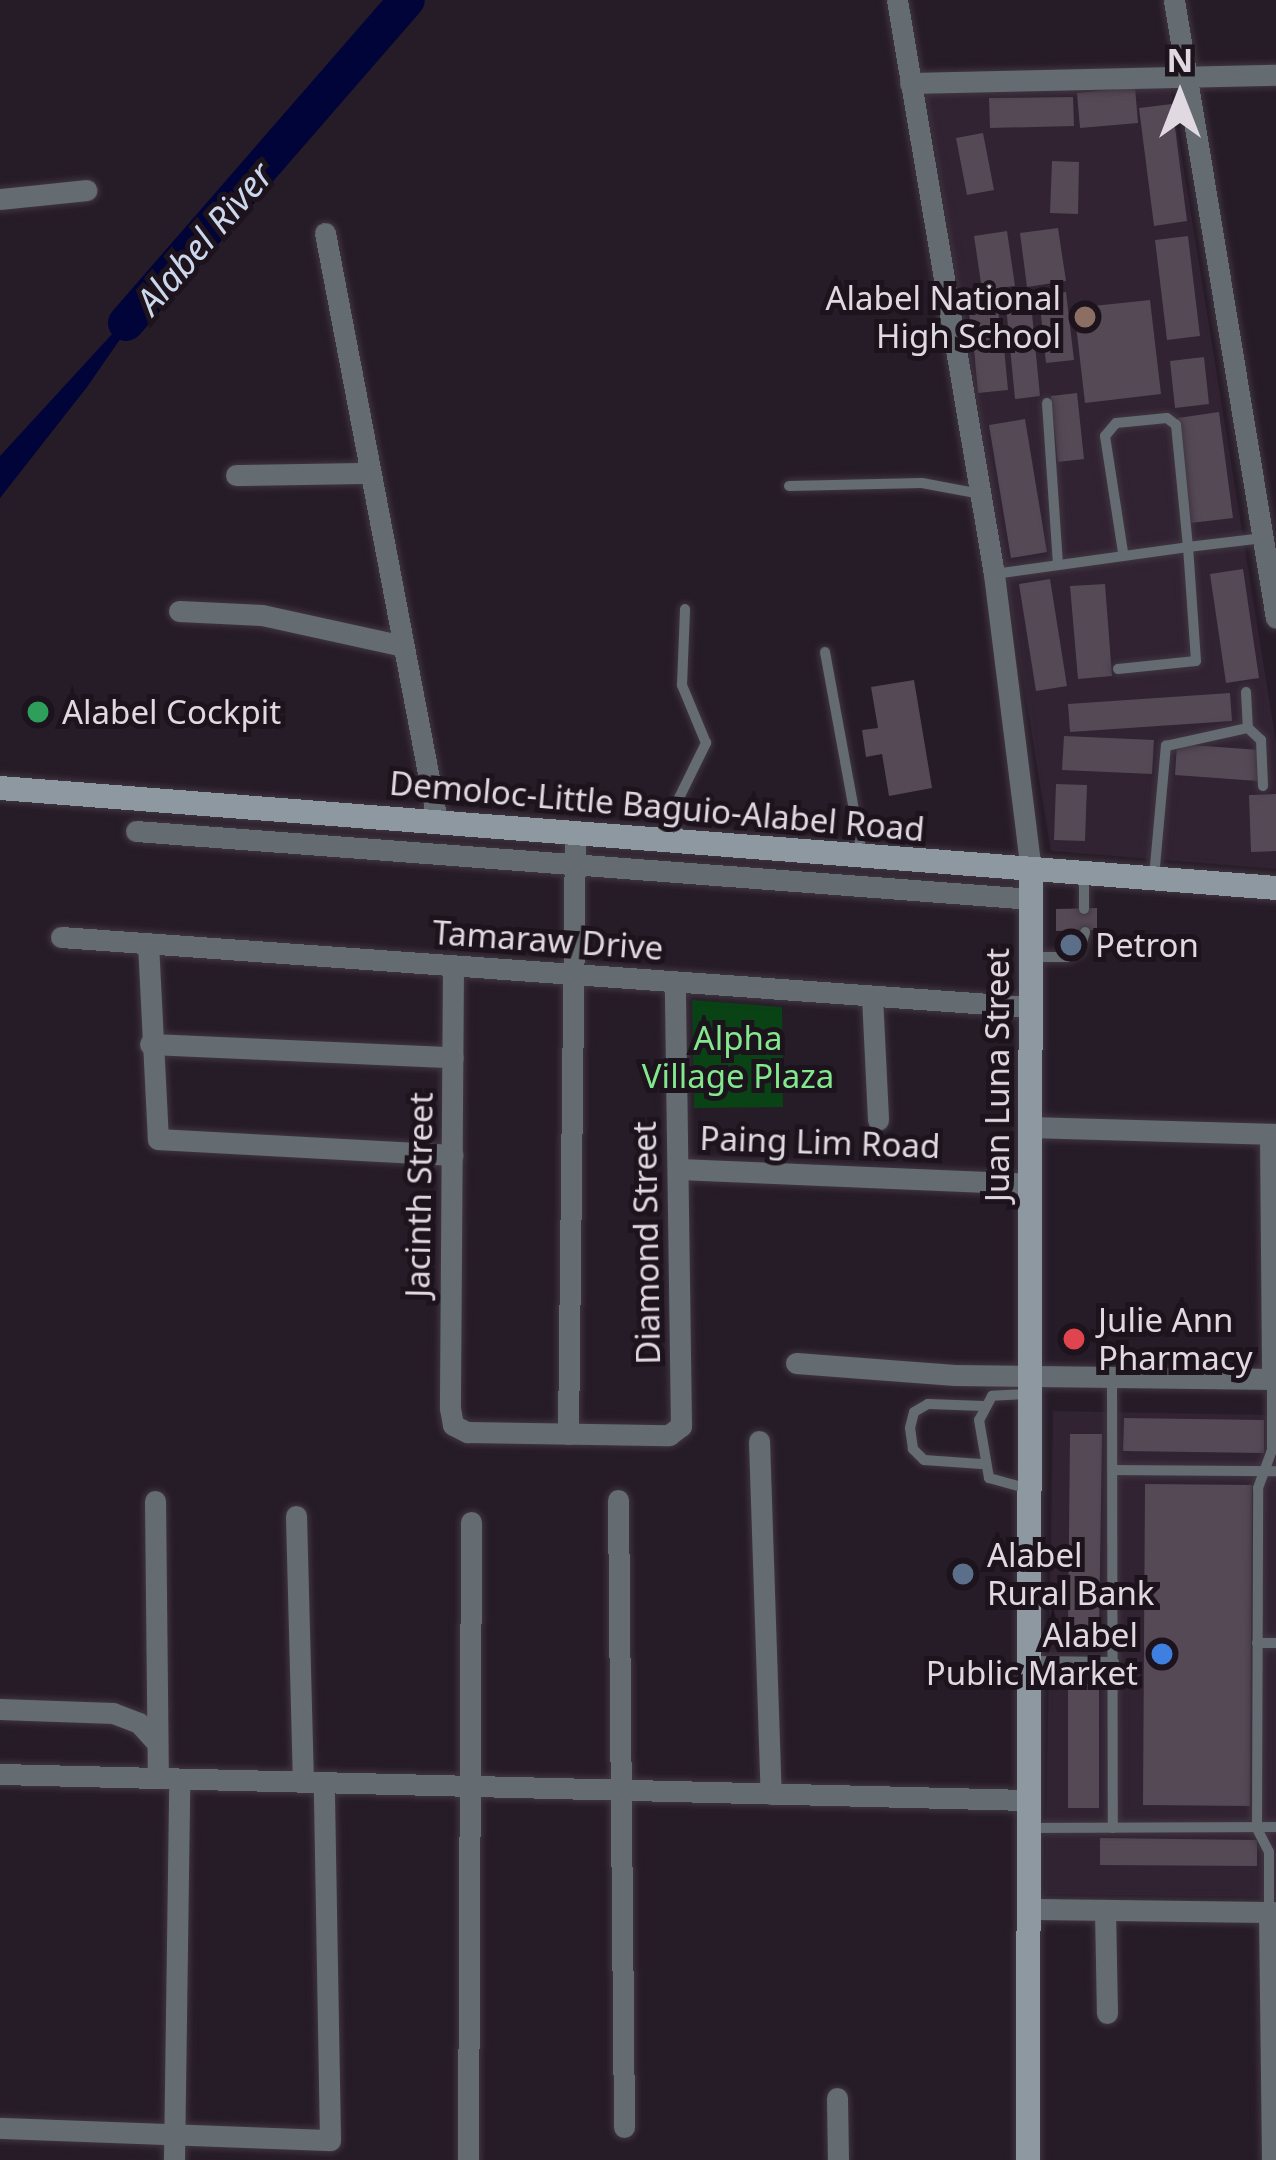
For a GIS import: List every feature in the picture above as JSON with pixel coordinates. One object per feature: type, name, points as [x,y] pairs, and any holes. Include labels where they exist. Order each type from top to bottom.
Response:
[{"type":"main road","name":"Demoloc-Little Baguio-Alabel Road","points":[[0,785],[1276,888]]},
{"type":"main road","name":"Juan Luna Street","points":[[1028,2160],[1029,1489],[1019,1385],[1030,1184],[1031,870]]},
{"type":"street","name":"Juan Luna Street","points":[[897,0],[994,574],[1031,870]]},
{"type":"street","points":[[1174,0],[1276,618]]},
{"type":"street","points":[[910,83],[1276,75]]},
{"type":"street","points":[[0,200],[87,190]]},
{"type":"street","points":[[325,233],[399,645],[437,820]]},
{"type":"street","points":[[236,475],[367,473]]},
{"type":"street","points":[[178,610],[262,615],[399,645]]},
{"type":"street","points":[[136,830],[1031,899]]},
{"type":"street","points":[[568,1434],[575,831]]},
{"type":"street","name":"Tamaraw Drive","points":[[61,937],[1030,1006]]},
{"type":"street","points":[[148,944],[152,1124],[165,1143],[453,1155]]},
{"type":"street","name":"Jacinth Street","points":[[453,966],[453,1425],[568,1434]]},
{"type":"street","name":"Diamond Street","points":[[568,1434],[679,1430],[675,982]]},
{"type":"street","points":[[872,996],[878,1120]]},
{"type":"street","points":[[150,1044],[453,1057]]},
{"type":"street","points":[[796,1363],[1019,1385],[1112,1378],[1274,1379],[1273,1134],[1030,1127]]},
{"type":"street","name":"Paing Lim Road","points":[[678,1169],[1030,1184]]},
{"type":"street","points":[[759,1441],[771,1794]]},
{"type":"street","points":[[617,1500],[624,2127]]},
{"type":"street","points":[[155,1501],[158,1743],[168,1778],[174,2160]]},
{"type":"street","points":[[0,2128],[330,2140],[296,1516]]},
{"type":"street","points":[[468,2160],[471,1522]]},
{"type":"street","points":[[0,1709],[113,1713],[139,1723],[158,1743]]},
{"type":"street","points":[[0,1774],[1028,1800]]},
{"type":"street","points":[[1028,1909],[1272,1912],[1272,2160]]},
{"type":"street","points":[[1106,1910],[1107,2013]]},
{"type":"street","points":[[837,2098],[838,2160]]},
{"type":"lane","points":[[1047,403],[1058,564]]},
{"type":"lane","points":[[1118,669],[1196,662],[1176,425],[1139,419],[1116,423],[1105,436],[1123,553]]},
{"type":"lane","points":[[789,486],[922,483],[980,494]]},
{"type":"lane","points":[[994,574],[1123,553],[1263,538]]},
{"type":"lane","points":[[676,840],[678,800],[706,743],[682,685],[685,609]]},
{"type":"lane","points":[[826,652],[862,856]]},
{"type":"lane","points":[[1246,692],[1248,728],[1262,740],[1264,786]]},
{"type":"lane","points":[[1154,878],[1166,746],[1248,728]]},
{"type":"lane","points":[[1084,874],[1084,909]]},
{"type":"lane","points":[[1030,957],[1067,957],[1079,951],[1084,932]]},
{"type":"lane","points":[[1112,1378],[1113,1828]]},
{"type":"lane","points":[[1272,1912],[1269,1852],[1256,1828],[1259,1471],[1274,1452],[1274,1379]]},
{"type":"lane","points":[[1019,1385],[985,1406],[928,1404],[914,1412],[910,1428],[913,1449],[924,1460],[981,1464],[1006,1488],[1029,1489]]},
{"type":"lane","points":[[981,1464],[985,1406]]},
{"type":"lane","points":[[1115,1470],[1276,1471]]},
{"type":"lane","points":[[1257,1643],[1276,1643]]},
{"type":"lane","points":[[1028,1661],[1114,1662]]},
{"type":"lane","points":[[1028,1828],[1276,1827]]},
{"type":"lane","points":[[1269,1852],[1276,1839]]},
{"type":"shaded area","name":"Alabel National High School","points":[[1170,84],[1276,742],[1276,869],[1051,851],[926,94]]},
{"type":"shaded area","points":[[159,283],[87,387],[0,498],[0,456]]},
{"type":"shaded area","name":"Alabel Public Market","points":[[1053,1411],[1276,1415],[1276,1897],[1045,1894]]},
{"type":"green space","name":"Alpha Village Plaza","points":[[692,1000],[782,1007],[783,1107],[694,1108]]},
{"type":"building","points":[[1135,87],[1138,123],[1080,128],[1077,93]]},
{"type":"building","points":[[1073,97],[1074,126],[990,128],[989,98]]},
{"type":"building","points":[[1172,104],[1187,221],[1154,226],[1139,108]]},
{"type":"building","points":[[983,133],[994,190],[967,195],[956,138]]},
{"type":"building","points":[[1052,161],[1079,162],[1078,214],[1050,213]]},
{"type":"building","points":[[1058,228],[1066,281],[1027,287],[1020,233]]},
{"type":"building","points":[[1007,231],[1015,286],[982,290],[974,236]]},
{"type":"building","points":[[1188,236],[1200,336],[1167,340],[1155,240]]},
{"type":"building","points":[[1066,292],[1074,360],[1046,363],[1039,296]]},
{"type":"building","points":[[1150,300],[1161,394],[1085,403],[1074,308]]},
{"type":"building","points":[[997,302],[1001,333],[972,336],[968,306]]},
{"type":"building","points":[[1031,303],[1040,396],[1015,399],[1006,306]]},
{"type":"building","points":[[1003,336],[1008,390],[978,393],[973,339]]},
{"type":"building","points":[[1204,357],[1209,404],[1175,408],[1170,361]]},
{"type":"building","points":[[1077,393],[1084,459],[1058,462],[1051,396]]},
{"type":"building","points":[[1219,412],[1233,518],[1191,523],[1178,418]]},
{"type":"building","points":[[1025,419],[1047,552],[1011,558],[989,425]]},
{"type":"building","points":[[1243,569],[1259,678],[1226,683],[1210,574]]},
{"type":"building","points":[[1050,579],[1067,686],[1036,691],[1019,584]]},
{"type":"building","points":[[1105,584],[1112,676],[1078,679],[1070,586]]},
{"type":"building","points":[[914,680],[932,788],[889,796],[882,754],[866,757],[862,730],[878,728],[871,687]]},
{"type":"building","points":[[1230,693],[1232,721],[1070,732],[1068,704]]},
{"type":"building","points":[[1064,736],[1154,740],[1152,774],[1062,770]]},
{"type":"building","points":[[1177,744],[1260,750],[1258,781],[1175,775]]},
{"type":"building","points":[[1056,784],[1087,785],[1085,841],[1054,840]]},
{"type":"building","points":[[1276,794],[1276,851],[1251,852],[1249,795]]},
{"type":"building","points":[[1097,908],[1097,930],[1056,931],[1056,909]]},
{"type":"building","points":[[1124,1418],[1264,1420],[1264,1453],[1123,1451]]},
{"type":"building","points":[[1070,1434],[1102,1434],[1099,1634],[1068,1634]]},
{"type":"building","points":[[1145,1484],[1252,1485],[1250,1806],[1143,1805]]},
{"type":"building","points":[[1068,1684],[1099,1684],[1099,1808],[1068,1808]]},
{"type":"building","points":[[1100,1838],[1257,1840],[1257,1866],[1100,1865]]},
{"type":"waterway","name":"Alabel River","points":[[126,323],[407,0]]},
{"type":"place","name":"Alabel National High School","points":[[1085,317]]},
{"type":"place","name":"Alabel Cockpit","points":[[38,712]]},
{"type":"place","name":"Petron","points":[[1071,945]]},
{"type":"place","name":"Julie Ann Pharmacy","points":[[1074,1339]]},
{"type":"place","name":"Alabel Rural Bank","points":[[963,1574]]},
{"type":"place","name":"Alabel Public Market","points":[[1162,1654]]}]
